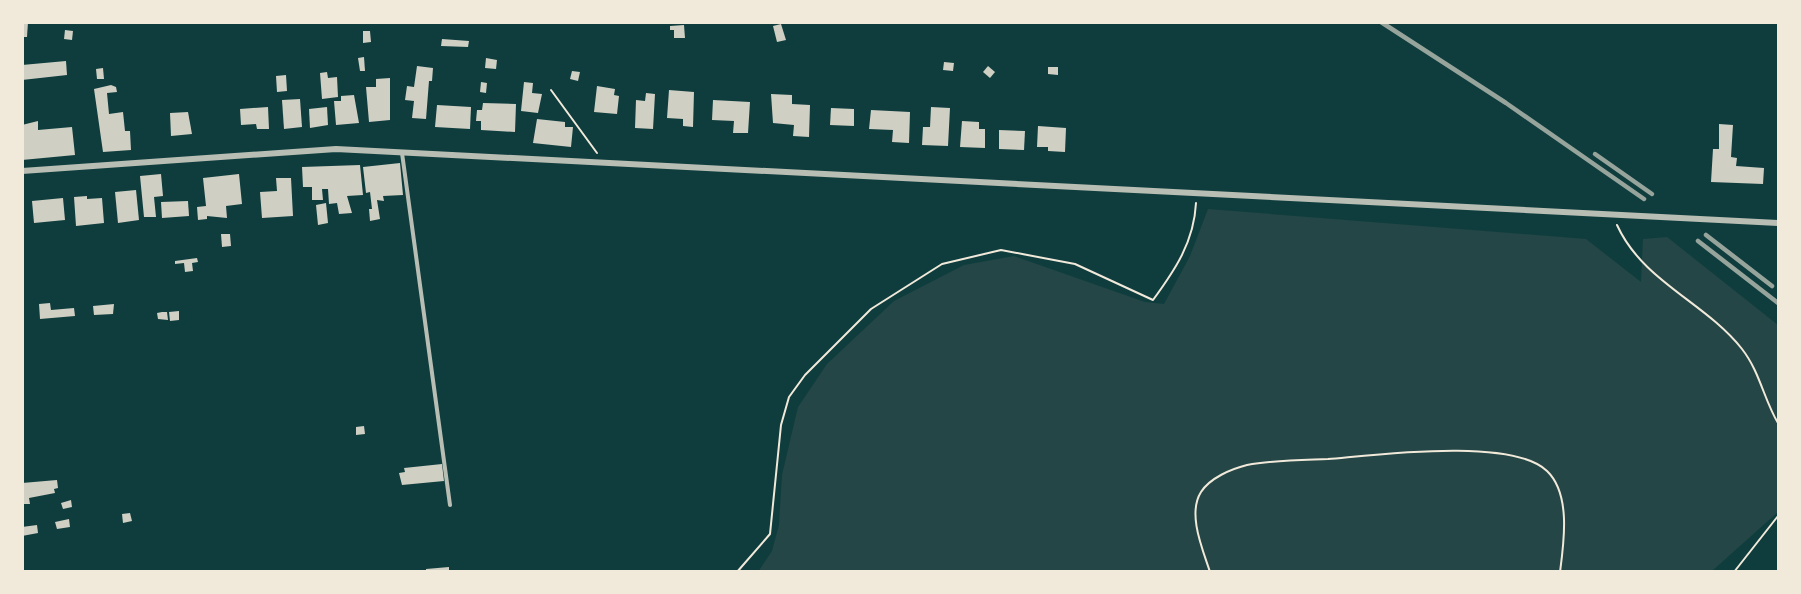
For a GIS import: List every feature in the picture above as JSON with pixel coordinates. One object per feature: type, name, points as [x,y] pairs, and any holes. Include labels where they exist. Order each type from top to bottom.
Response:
[{"type":"street","points":[[22,171],[336,149],[1196,193],[1612,217],[1779,223]]},
{"type":"lane","points":[[402,153],[450,504]]},
{"type":"path","points":[[551,90],[603,163]]},
{"type":"path","points":[[737,572],[770,534],[781,424],[789,397],[806,375],[871,309],[942,264],[1001,250],[1075,264],[1153,300],[1171,276],[1188,245],[1196,193]]},
{"type":"path","points":[[1612,217],[1625,244],[1652,274],[1705,312],[1742,350],[1764,387],[1779,423]]},
{"type":"path","points":[[1210,572],[1196,521],[1197,501],[1201,491],[1217,477],[1246,466],[1286,461],[1463,451],[1513,456],[1547,471],[1558,487],[1561,500],[1563,546],[1560,572]]},
{"type":"path","points":[[1734,572],[1779,516]]},
{"type":"shaded area","points":[[1208,209],[1586,239],[1641,282],[1643,239],[1667,237],[1778,325],[1778,512],[1712,571],[758,572],[772,551],[779,525],[782,475],[798,407],[827,364],[894,301],[964,265],[1014,256],[1145,302],[1164,304],[1190,256]]},
{"type":"building","points":[[22,22],[28,22],[27,37],[22,37]]},
{"type":"building","points":[[781,24],[786,40],[777,42],[773,26]]},
{"type":"building","points":[[684,25],[685,38],[674,38],[674,30],[670,30],[670,26]]},
{"type":"building","points":[[65,30],[73,31],[72,40],[64,39]]},
{"type":"building","points":[[363,31],[370,31],[371,42],[363,43]]},
{"type":"building","points":[[442,39],[469,41],[468,47],[441,46]]},
{"type":"building","points":[[364,57],[365,71],[360,71],[358,58]]},
{"type":"building","points":[[486,58],[497,60],[496,69],[485,68]]},
{"type":"building","points":[[66,61],[67,75],[22,80],[22,65]]},
{"type":"building","points":[[944,62],[954,63],[953,71],[943,70]]},
{"type":"building","points":[[417,66],[433,68],[432,81],[429,81],[426,119],[412,118],[414,101],[405,100],[407,86],[414,87]]},
{"type":"building","points":[[988,66],[995,72],[990,78],[983,72]]},
{"type":"building","points":[[1048,67],[1058,67],[1058,75],[1048,74]]},
{"type":"building","points":[[103,68],[104,79],[97,79],[96,69]]},
{"type":"building","points":[[572,71],[580,72],[578,81],[570,79]]},
{"type":"building","points":[[327,72],[328,78],[337,77],[338,97],[322,99],[320,73]]},
{"type":"building","points":[[286,75],[287,91],[277,92],[276,76]]},
{"type":"building","points":[[390,78],[390,120],[369,122],[366,87],[376,87],[376,79]]},
{"type":"building","points":[[481,82],[487,83],[486,93],[480,92]]},
{"type":"building","points":[[524,82],[533,83],[532,93],[542,94],[538,113],[521,111]]},
{"type":"building","points":[[111,85],[116,87],[117,92],[107,93],[109,114],[123,112],[125,131],[130,131],[131,150],[103,152],[94,89]]},
{"type":"building","points":[[597,86],[615,89],[614,95],[619,96],[617,114],[594,112]]},
{"type":"building","points":[[669,90],[694,92],[693,127],[683,126],[683,119],[667,118]]},
{"type":"building","points":[[646,93],[655,94],[653,129],[635,128],[636,100],[645,101]]},
{"type":"building","points":[[771,94],[792,95],[792,104],[810,105],[809,137],[793,136],[794,125],[773,123]]},
{"type":"building","points":[[354,95],[359,123],[336,125],[334,101],[341,101],[341,96]]},
{"type":"building","points":[[300,99],[302,127],[284,129],[282,100]]},
{"type":"building","points":[[713,100],[750,102],[748,133],[733,133],[734,121],[712,120]]},
{"type":"building","points":[[483,103],[516,104],[515,132],[481,130],[481,121],[476,121],[477,110],[482,110]]},
{"type":"building","points":[[437,105],[471,107],[470,129],[435,127]]},
{"type":"building","points":[[268,107],[269,129],[257,129],[256,124],[241,125],[240,109]]},
{"type":"building","points":[[327,107],[328,125],[310,128],[309,109]]},
{"type":"building","points":[[931,107],[950,108],[948,146],[922,145],[923,127],[930,127]]},
{"type":"building","points":[[831,108],[854,109],[854,126],[830,125]]},
{"type":"building","points":[[871,110],[910,112],[909,143],[892,142],[893,130],[869,129]]},
{"type":"building","points":[[188,112],[192,134],[171,136],[170,113]]},
{"type":"building","points":[[537,119],[565,122],[565,127],[573,127],[571,147],[533,143]]},
{"type":"building","points":[[38,121],[38,130],[72,127],[75,155],[22,160],[22,125]]},
{"type":"building","points":[[962,121],[979,122],[979,129],[985,129],[985,148],[960,147]]},
{"type":"building","points":[[1719,124],[1733,125],[1731,157],[1737,158],[1736,166],[1764,168],[1763,184],[1711,182],[1713,149],[1719,149]]},
{"type":"building","points":[[1038,126],[1066,128],[1065,152],[1048,151],[1048,147],[1037,147]]},
{"type":"building","points":[[999,130],[1025,131],[1024,150],[999,149]]},
{"type":"building","points":[[400,163],[403,195],[383,196],[384,201],[377,200],[380,219],[370,221],[369,209],[372,209],[370,192],[366,193],[363,167]]},
{"type":"building","points":[[360,165],[363,195],[347,196],[352,213],[339,214],[337,203],[329,204],[328,189],[322,189],[323,200],[312,200],[312,187],[303,187],[302,167]]},
{"type":"building","points":[[161,174],[163,196],[154,197],[156,217],[144,217],[140,176]]},
{"type":"building","points":[[239,174],[242,204],[226,206],[227,218],[207,216],[207,219],[198,220],[197,207],[206,206],[203,178]]},
{"type":"building","points":[[276,178],[291,178],[293,216],[262,218],[260,192],[277,191]]},
{"type":"building","points":[[136,190],[139,220],[118,223],[115,192]]},
{"type":"building","points":[[87,196],[87,199],[102,198],[104,223],[76,226],[74,197]]},
{"type":"building","points":[[63,198],[65,220],[34,223],[32,201]]},
{"type":"building","points":[[188,201],[189,216],[162,218],[161,202]]},
{"type":"building","points":[[326,203],[328,223],[318,225],[316,205]]},
{"type":"building","points":[[221,234],[230,234],[231,246],[222,247]]},
{"type":"building","points":[[197,258],[198,262],[192,263],[193,271],[185,272],[184,263],[175,264],[175,261]]},
{"type":"building","points":[[50,303],[51,310],[74,308],[75,316],[40,319],[39,304]]},
{"type":"building","points":[[114,304],[113,314],[94,315],[93,306]]},
{"type":"building","points":[[179,311],[179,320],[170,321],[169,312]]},
{"type":"building","points":[[167,312],[168,320],[158,319],[157,313]]},
{"type":"building","points":[[364,426],[365,434],[356,435],[356,427]]},
{"type":"building","points":[[442,464],[444,481],[402,485],[399,473],[405,472],[404,468]]},
{"type":"building","points":[[57,480],[58,488],[54,489],[55,493],[29,498],[30,504],[22,504],[22,483]]},
{"type":"building","points":[[71,500],[72,507],[63,509],[61,503]]},
{"type":"building","points":[[130,513],[132,521],[123,523],[122,514]]},
{"type":"building","points":[[69,519],[70,527],[57,529],[55,522]]},
{"type":"building","points":[[37,525],[38,533],[22,536],[22,527]]},
{"type":"building","points":[[449,567],[449,572],[426,572],[426,569]]},
{"type":"railway","points":[[1381,22],[1506,103],[1644,199]]},
{"type":"railway","points":[[1595,154],[1652,194]]},
{"type":"railway","points":[[1706,235],[1772,286]]},
{"type":"railway","points":[[1698,241],[1778,303]]}]
